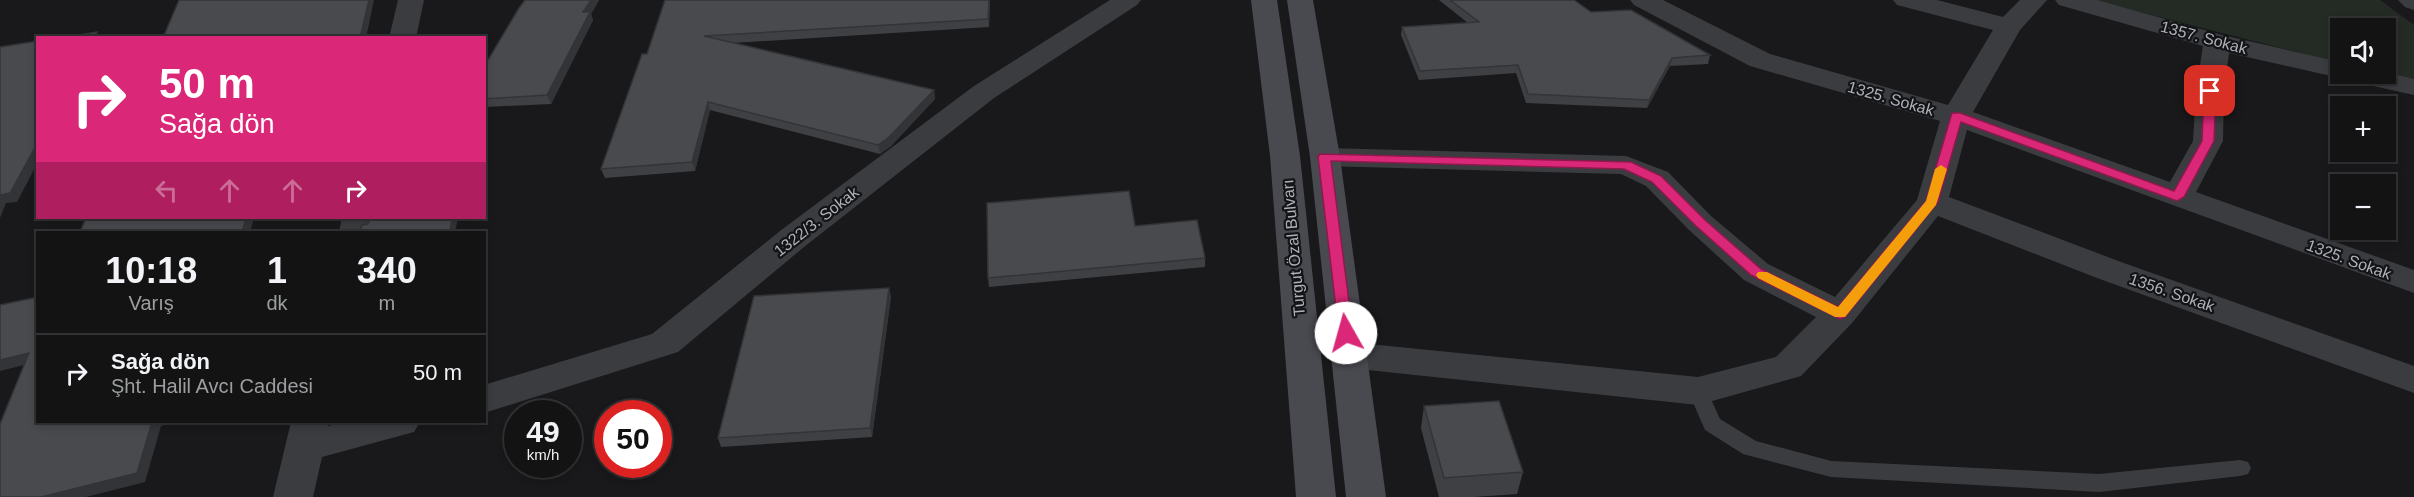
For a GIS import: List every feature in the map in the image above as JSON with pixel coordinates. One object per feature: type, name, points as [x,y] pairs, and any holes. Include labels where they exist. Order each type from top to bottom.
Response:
[{"type":"main road","name":"Turgut Özal Bulvarı","points":[[1264,0],[1285,156],[1316,497]]},
{"type":"main road","points":[[1300,0],[1325,157],[1366,497]]},
{"type":"street","points":[[402,36],[411,0]]},
{"type":"street","name":"1322/3. Sokak","points":[[486,398],[665,343],[792,239],[984,92],[1128,0]]},
{"type":"street","name":"1325. Sokak","points":[[1643,0],[1760,60],[1956,116],[2414,282]]},
{"type":"street","points":[[1906,0],[2009,26]]},
{"type":"street","points":[[1349,355],[1698,391],[1788,367],[1840,314],[1932,202],[1956,116],[2009,26],[2034,0]]},
{"type":"street","name":"1357. Sokak","points":[[2068,0],[2217,42],[2330,68]]},
{"type":"street","points":[[2177,197],[2208,141],[2210,91],[2217,42]]},
{"type":"street","points":[[2396,83],[2414,87]]},
{"type":"street","points":[[1325,157],[1626,165],[1657,179],[1700,223],[1756,272],[1840,314]]},
{"type":"street","name":"1356. Sokak","points":[[1932,202],[2109,270],[2414,380]]},
{"type":"street","points":[[293,497],[307,434],[393,423]]},
{"type":"lane","points":[[1698,391],[1712,424],[1750,448],[1831,469],[2099,483],[2240,468]]},
{"type":"shaded area","points":[[2093,0],[2380,0],[2414,25],[2414,82],[2396,77],[2396,18],[2330,18],[2330,60]]},
{"type":"building","points":[[179,0],[369,0],[360,36],[164,36]]},
{"type":"building","points":[[525,0],[591,0],[583,12],[590,12],[547,95],[486,99],[486,60]]},
{"type":"building","points":[[665,0],[989,0],[988,19],[704,36],[934,90],[889,137],[878,145],[708,102],[692,162],[601,169],[642,54],[647,54]]},
{"type":"building","points":[[1450,0],[1574,0],[1591,12],[1631,10],[1710,55],[1672,58],[1649,100],[1528,94],[1518,65],[1420,71],[1402,27],[1479,22]]},
{"type":"building","points":[[97,32],[95,36],[74,36]]},
{"type":"building","points":[[36,41],[36,146],[10,193],[0,195],[0,47]]},
{"type":"building","points":[[1129,191],[1135,226],[1197,220],[1205,258],[988,278],[987,203]]},
{"type":"building","points":[[86,219],[246,219],[242,231],[80,231]]},
{"type":"building","points":[[370,219],[452,219],[450,231],[360,231],[362,225],[368,224]]},
{"type":"building","points":[[889,288],[870,428],[718,438],[754,296]]},
{"type":"building","points":[[36,297],[36,423],[152,423],[137,473],[41,497],[0,497],[0,424],[29,353],[0,360],[0,305]]},
{"type":"building","points":[[1499,401],[1523,472],[1444,478],[1424,406]]},
{"type":"slow traffic","points":[[1763,275],[1840,314],[1932,202],[1941,169]]},
{"type":"route","points":[[1346,333],[1325,157],[1626,165],[1657,179],[1700,223],[1756,272],[1840,314],[1932,202],[1956,116],[2177,197],[2208,141],[2210,91]]}]
